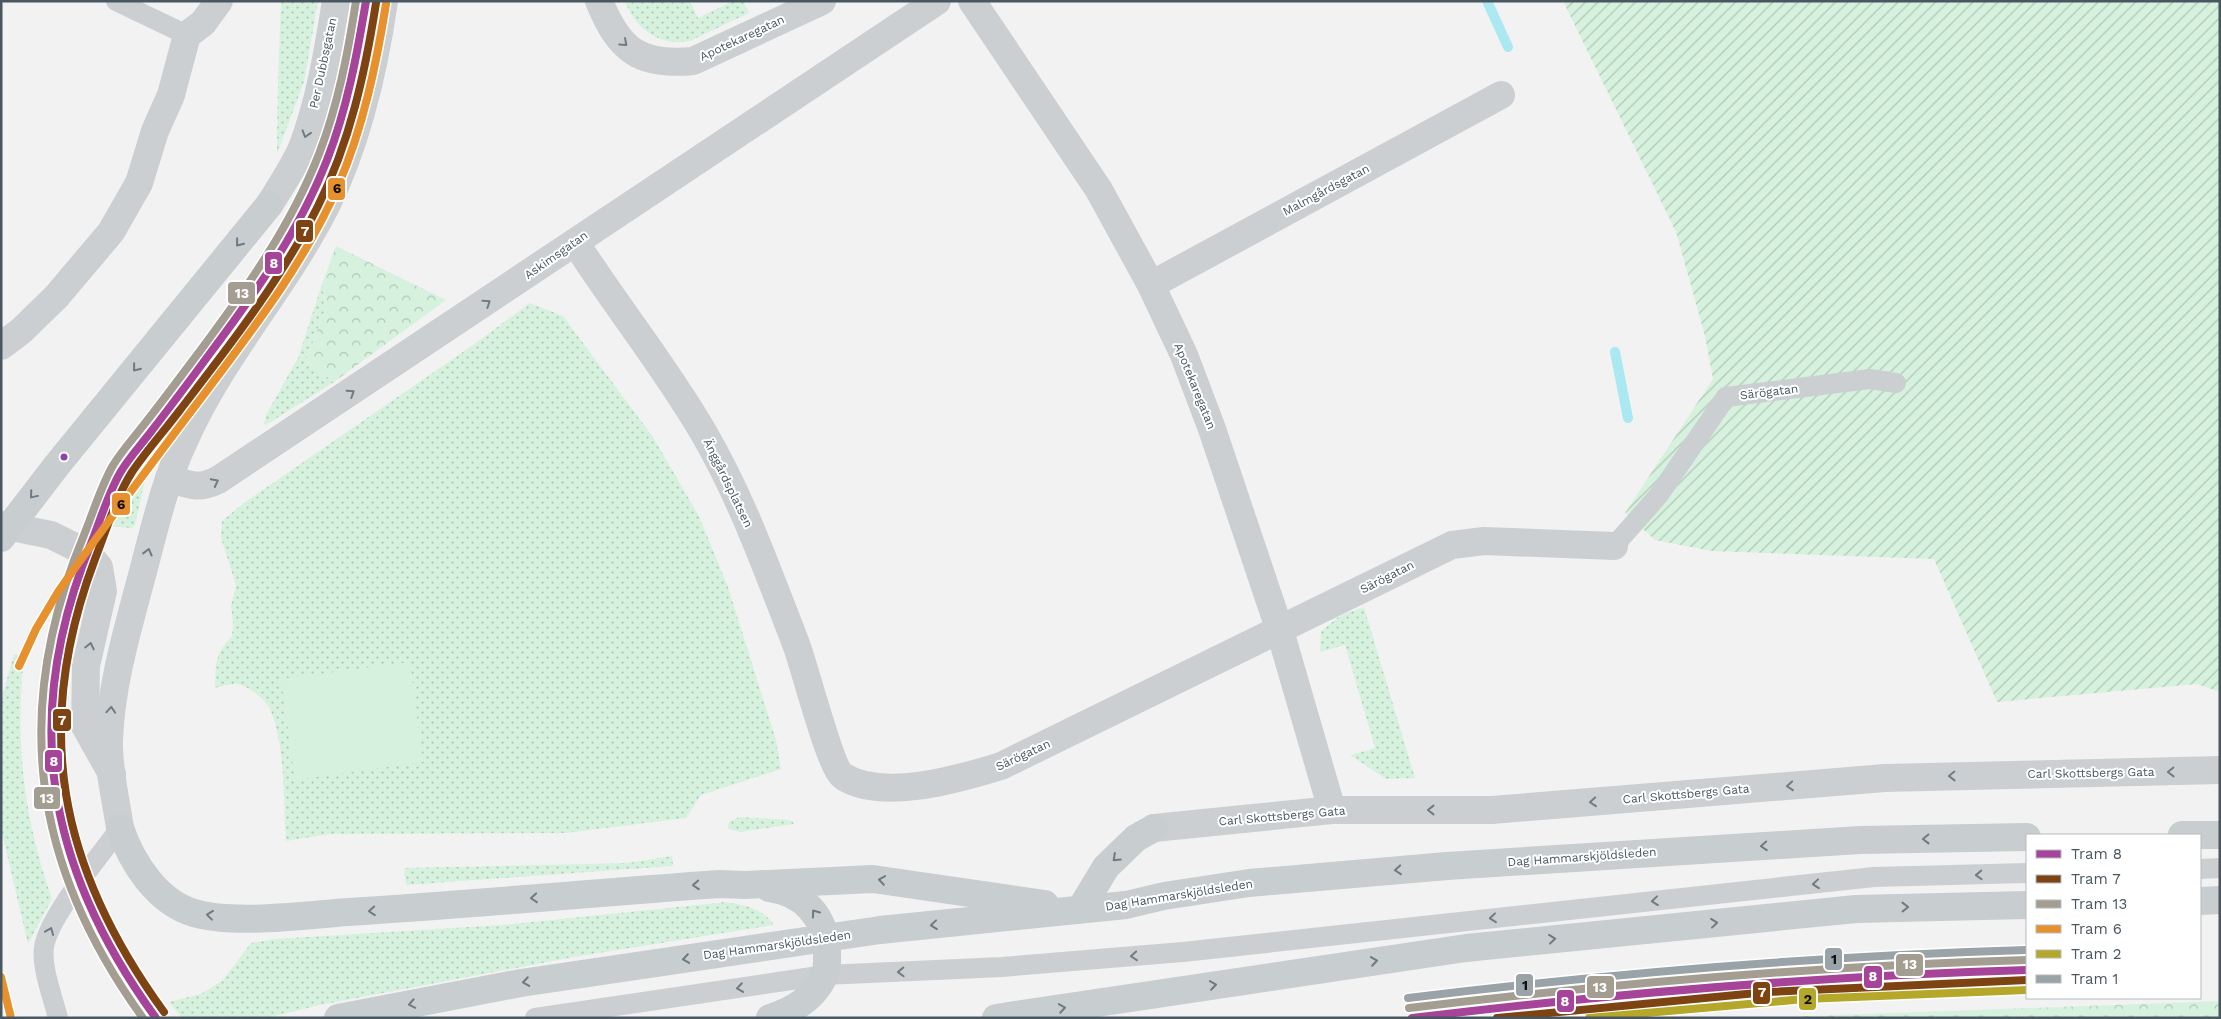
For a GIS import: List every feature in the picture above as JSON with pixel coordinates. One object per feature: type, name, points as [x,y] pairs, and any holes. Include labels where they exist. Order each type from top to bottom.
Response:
[{"type":"main road","name":"Per Dubbsgatan","points":[[4,530],[269,205],[302,148],[320,90],[336,1]]},
{"type":"main road","points":[[384,1],[370,79],[356,131],[326,206],[208,395],[185,438],[169,478],[112,696],[109,742],[120,828],[128,852],[151,884],[169,900],[194,913],[230,918],[266,918],[386,910],[719,884],[745,885],[873,879],[1080,910],[1106,867],[1136,838],[1154,828]]},
{"type":"main road","points":[[2201,835],[2220,835]]},
{"type":"main road","name":"Dag Hammarskjöldsleden","points":[[338,1018],[521,983],[880,930],[1126,904],[1249,883],[1447,866],[1860,840],[2026,838]]},
{"type":"main road","points":[[745,885],[781,890],[797,896],[810,906],[819,918],[826,938],[827,958],[825,975],[815,991],[802,1003],[770,1018]]},
{"type":"main road","points":[[2201,901],[2220,900]]},
{"type":"main road","points":[[996,1018],[1466,948],[1856,909],[2026,905]]},
{"type":"street","points":[[1,346],[21,331],[56,297],[111,232],[139,183],[155,131],[171,95],[187,35],[203,23],[218,1]]},
{"type":"street","name":"Apotekaregatan","points":[[599,1],[617,37],[636,54],[652,61],[670,63],[692,61],[822,1]]},
{"type":"street","name":"Askimsgatan","points":[[169,478],[190,485],[205,486],[218,480],[488,302],[937,1]]},
{"type":"street","name":"Apotekaregatan","points":[[972,1],[1098,190],[1150,285],[1184,355],[1211,424],[1280,631],[1332,810]]},
{"type":"street","name":"Malmgårdsgatan","points":[[1150,285],[1501,96]]},
{"type":"street","name":"Änggårdsplatsen","points":[[575,242],[609,294],[668,375],[702,431],[743,509],[803,662],[833,762],[842,777]]},
{"type":"street","points":[[4,530],[51,535],[87,553],[99,567],[103,591],[86,666],[85,726],[112,774]]},
{"type":"street","name":"Särögatan","points":[[842,777],[880,788],[905,787],[968,776],[1001,766],[1280,631],[1452,545],[1484,541],[1614,546]]},
{"type":"street","name":"Carl Skottsbergs Gata","points":[[1154,828],[1332,810],[1492,810],[1885,778],[2220,770]]},
{"type":"lane","points":[[116,1],[187,35]]},
{"type":"lane","name":"Särögatan","points":[[1614,546],[1658,496],[1726,397],[1870,379],[1896,383]]},
{"type":"lane","points":[[58,1018],[48,978],[44,947],[54,922],[120,828]]},
{"type":"lane","points":[[2201,869],[2220,868]]},
{"type":"lane","points":[[535,1018],[825,975],[1002,967],[1183,952],[1874,878],[2026,873]]},
{"type":"green space","points":[[281,1],[318,1],[304,82],[277,154],[278,97]]},
{"type":"green space","points":[[625,1],[690,1],[698,18],[733,1],[743,1],[749,13],[690,41],[679,42],[659,38],[642,28],[629,11]]},
{"type":"green space","points":[[1563,1],[2220,1],[2220,692],[2197,684],[1997,702],[1934,559],[1711,551],[1655,540],[1625,513],[1713,379],[1705,336],[1676,232]]},
{"type":"green space","points":[[336,246],[446,300],[334,382],[306,361],[326,307],[322,284]]},
{"type":"green space","points":[[322,284],[326,307],[306,361],[334,382],[266,425],[264,424],[266,415],[298,358]]},
{"type":"green space","points":[[530,303],[563,316],[653,437],[699,516],[728,587],[776,740],[781,769],[701,795],[686,818],[566,833],[330,834],[286,841],[283,774],[279,740],[270,709],[257,695],[241,685],[231,684],[215,688],[216,666],[219,654],[232,637],[231,606],[236,585],[221,538],[222,521],[244,503],[473,345]]},
{"type":"green space","points":[[137,477],[145,480],[135,525],[132,528],[109,526]]},
{"type":"green space","points":[[1364,607],[1415,778],[1386,779],[1350,755],[1375,748],[1345,645],[1320,652],[1321,631],[1341,615]]},
{"type":"green space","points":[[14,654],[24,655],[20,718],[21,749],[28,808],[34,838],[52,899],[28,944],[1,829],[1,701]]},
{"type":"green space","points":[[410,662],[423,762],[295,780],[281,679]]},
{"type":"green space","points":[[740,817],[790,820],[795,824],[739,832],[729,829],[728,824],[730,821]]},
{"type":"green space","points":[[672,856],[673,866],[406,885],[404,868],[628,863]]},
{"type":"green space","points":[[726,902],[747,906],[759,911],[774,925],[574,957],[320,1005],[266,1018],[182,1018],[169,1002],[201,994],[223,980],[251,943],[275,939],[502,925]]},
{"type":"green space","points":[[2026,954],[1752,971],[1751,968]]},
{"type":"green space","points":[[2220,1001],[2220,1018],[1777,1018],[1783,1017]]},
{"type":"waterway","points":[[1487,1],[1508,47]]},
{"type":"waterway","points":[[1615,352],[1628,418]]},
{"type":"tram line","name":"13","points":[[143,1018],[106,960],[77,903],[56,844],[44,785],[41,724],[47,663],[61,600],[97,501],[112,467],[234,304],[281,232],[308,181],[326,135],[337,98],[356,1]]},
{"type":"tram line","name":"8","points":[[156,1018],[118,961],[89,904],[68,846],[55,788],[51,729],[56,668],[70,606],[105,506],[120,473],[258,286],[289,238],[316,187],[334,141],[346,102],[366,1]]},
{"type":"tram line","name":"7","points":[[164,1012],[128,958],[100,904],[79,850],[66,795],[61,739],[64,681],[75,621],[95,559],[126,482],[254,311],[288,260],[318,206],[348,132],[367,55],[376,3]]},
{"type":"tram line","name":"6","points":[[19,666],[36,629],[58,592],[113,515],[262,316],[311,240],[338,186],[355,142],[373,74],[386,4]]},
{"type":"tram line","name":"1","points":[[1408,998],[1639,973],[1794,961],[2026,950]]},
{"type":"tram line","name":"13","points":[[1409,1008],[1640,983],[1794,971],[2026,960]]},
{"type":"tram line","name":"8","points":[[1412,1018],[1642,993],[1796,981],[2026,970]]},
{"type":"tram line","name":"6","points":[[1,977],[11,1018]]},
{"type":"tram line","name":"7","points":[[1497,1018],[1767,992],[2026,980]]},
{"type":"tram line","name":"2","points":[[1589,1018],[1805,999],[2026,990]]}]
